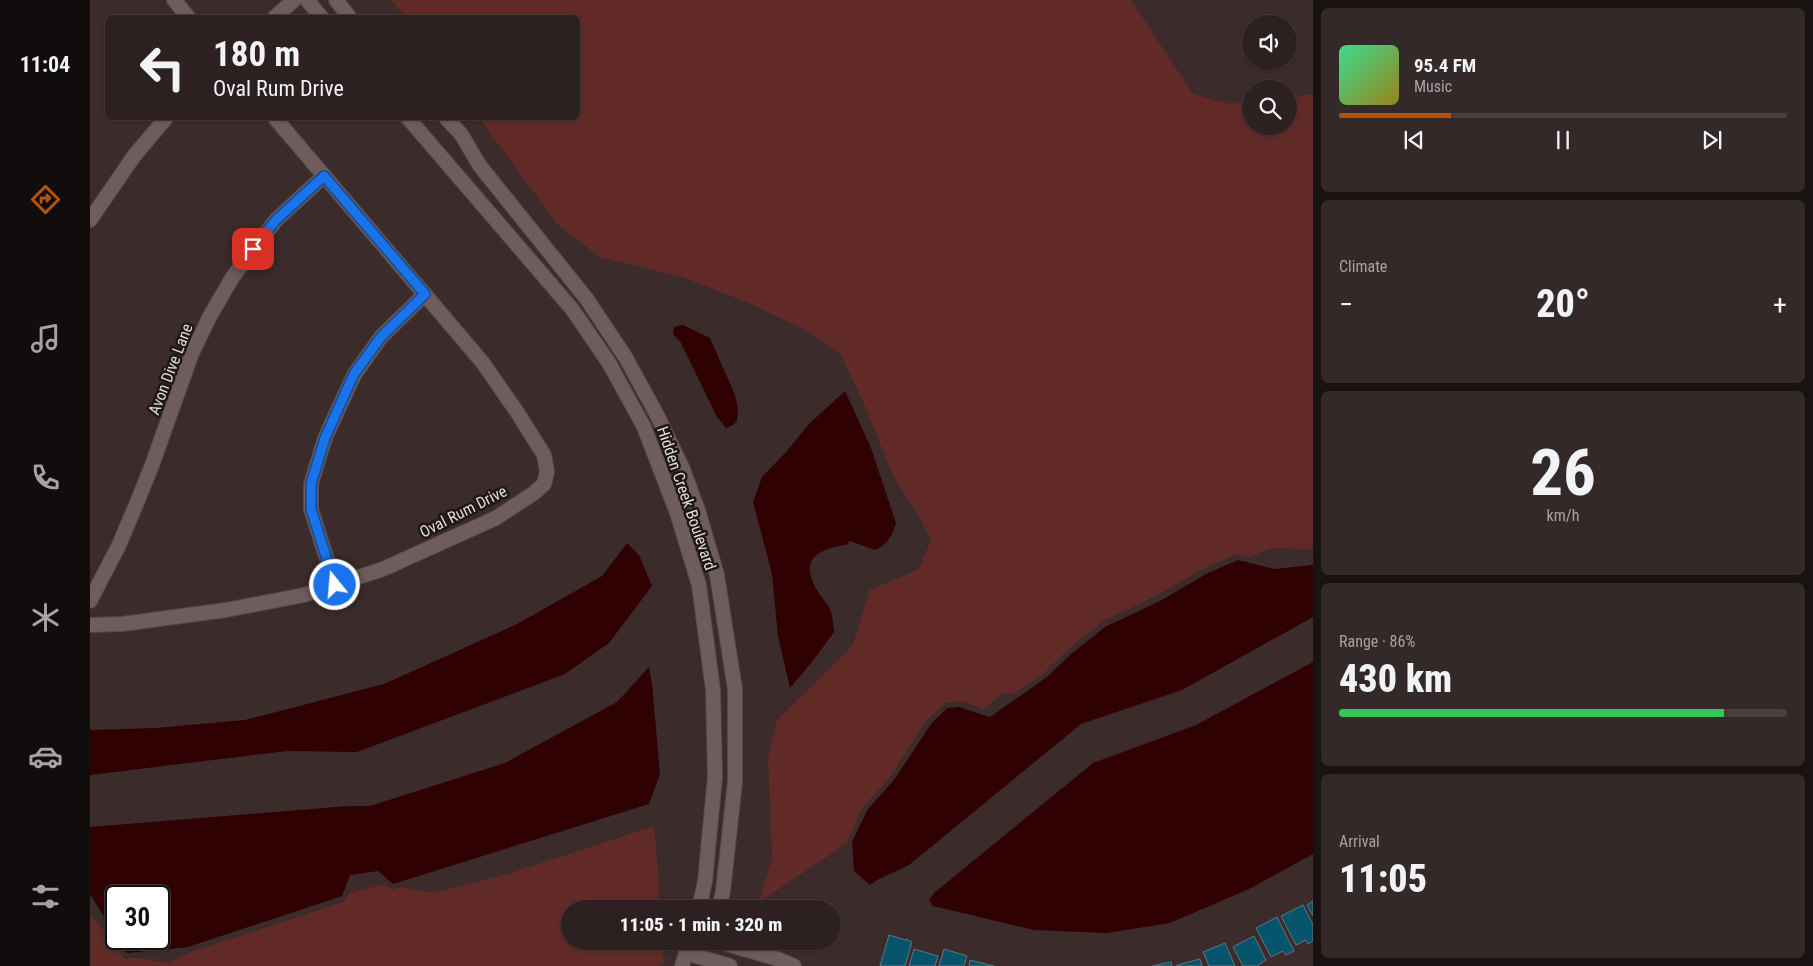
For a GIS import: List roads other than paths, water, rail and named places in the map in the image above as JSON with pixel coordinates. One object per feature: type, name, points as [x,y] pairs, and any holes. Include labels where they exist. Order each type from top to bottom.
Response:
[{"type":"street","points":[[174,0],[187,15]]},
{"type":"street","points":[[277,15],[294,0]]},
{"type":"street","points":[[306,0],[319,15]]},
{"type":"street","points":[[336,0],[348,15]]},
{"type":"street","points":[[90,220],[134,156],[164,120]]},
{"type":"street","name":"Oval Rum Drive","points":[[90,625],[122,624],[226,610],[304,595],[383,568],[496,518],[534,493],[544,484],[547,472],[544,455],[483,363],[277,120]]},
{"type":"street","name":"Hidden Creek Boulevard","points":[[410,120],[572,309],[609,363],[644,428],[677,513],[699,585],[713,690],[715,778],[706,881],[701,900]]},
{"type":"street","name":"Hidden Creek Boulevard","points":[[448,120],[461,134],[480,166],[586,298],[626,358],[657,415],[682,467],[698,510],[718,575],[735,689],[735,782],[720,900]]},
{"type":"street","name":"Avon Dive Lane","points":[[90,601],[119,545],[145,483],[192,353],[210,316],[232,278],[276,220],[324,176]]},
{"type":"street","points":[[335,585],[311,509],[311,484],[325,438],[354,374],[381,337],[425,294]]},
{"type":"street","points":[[705,963],[709,950]]},
{"type":"street","points":[[748,950],[794,966]]},
{"type":"street","points":[[686,953],[705,963],[730,966]]}]
